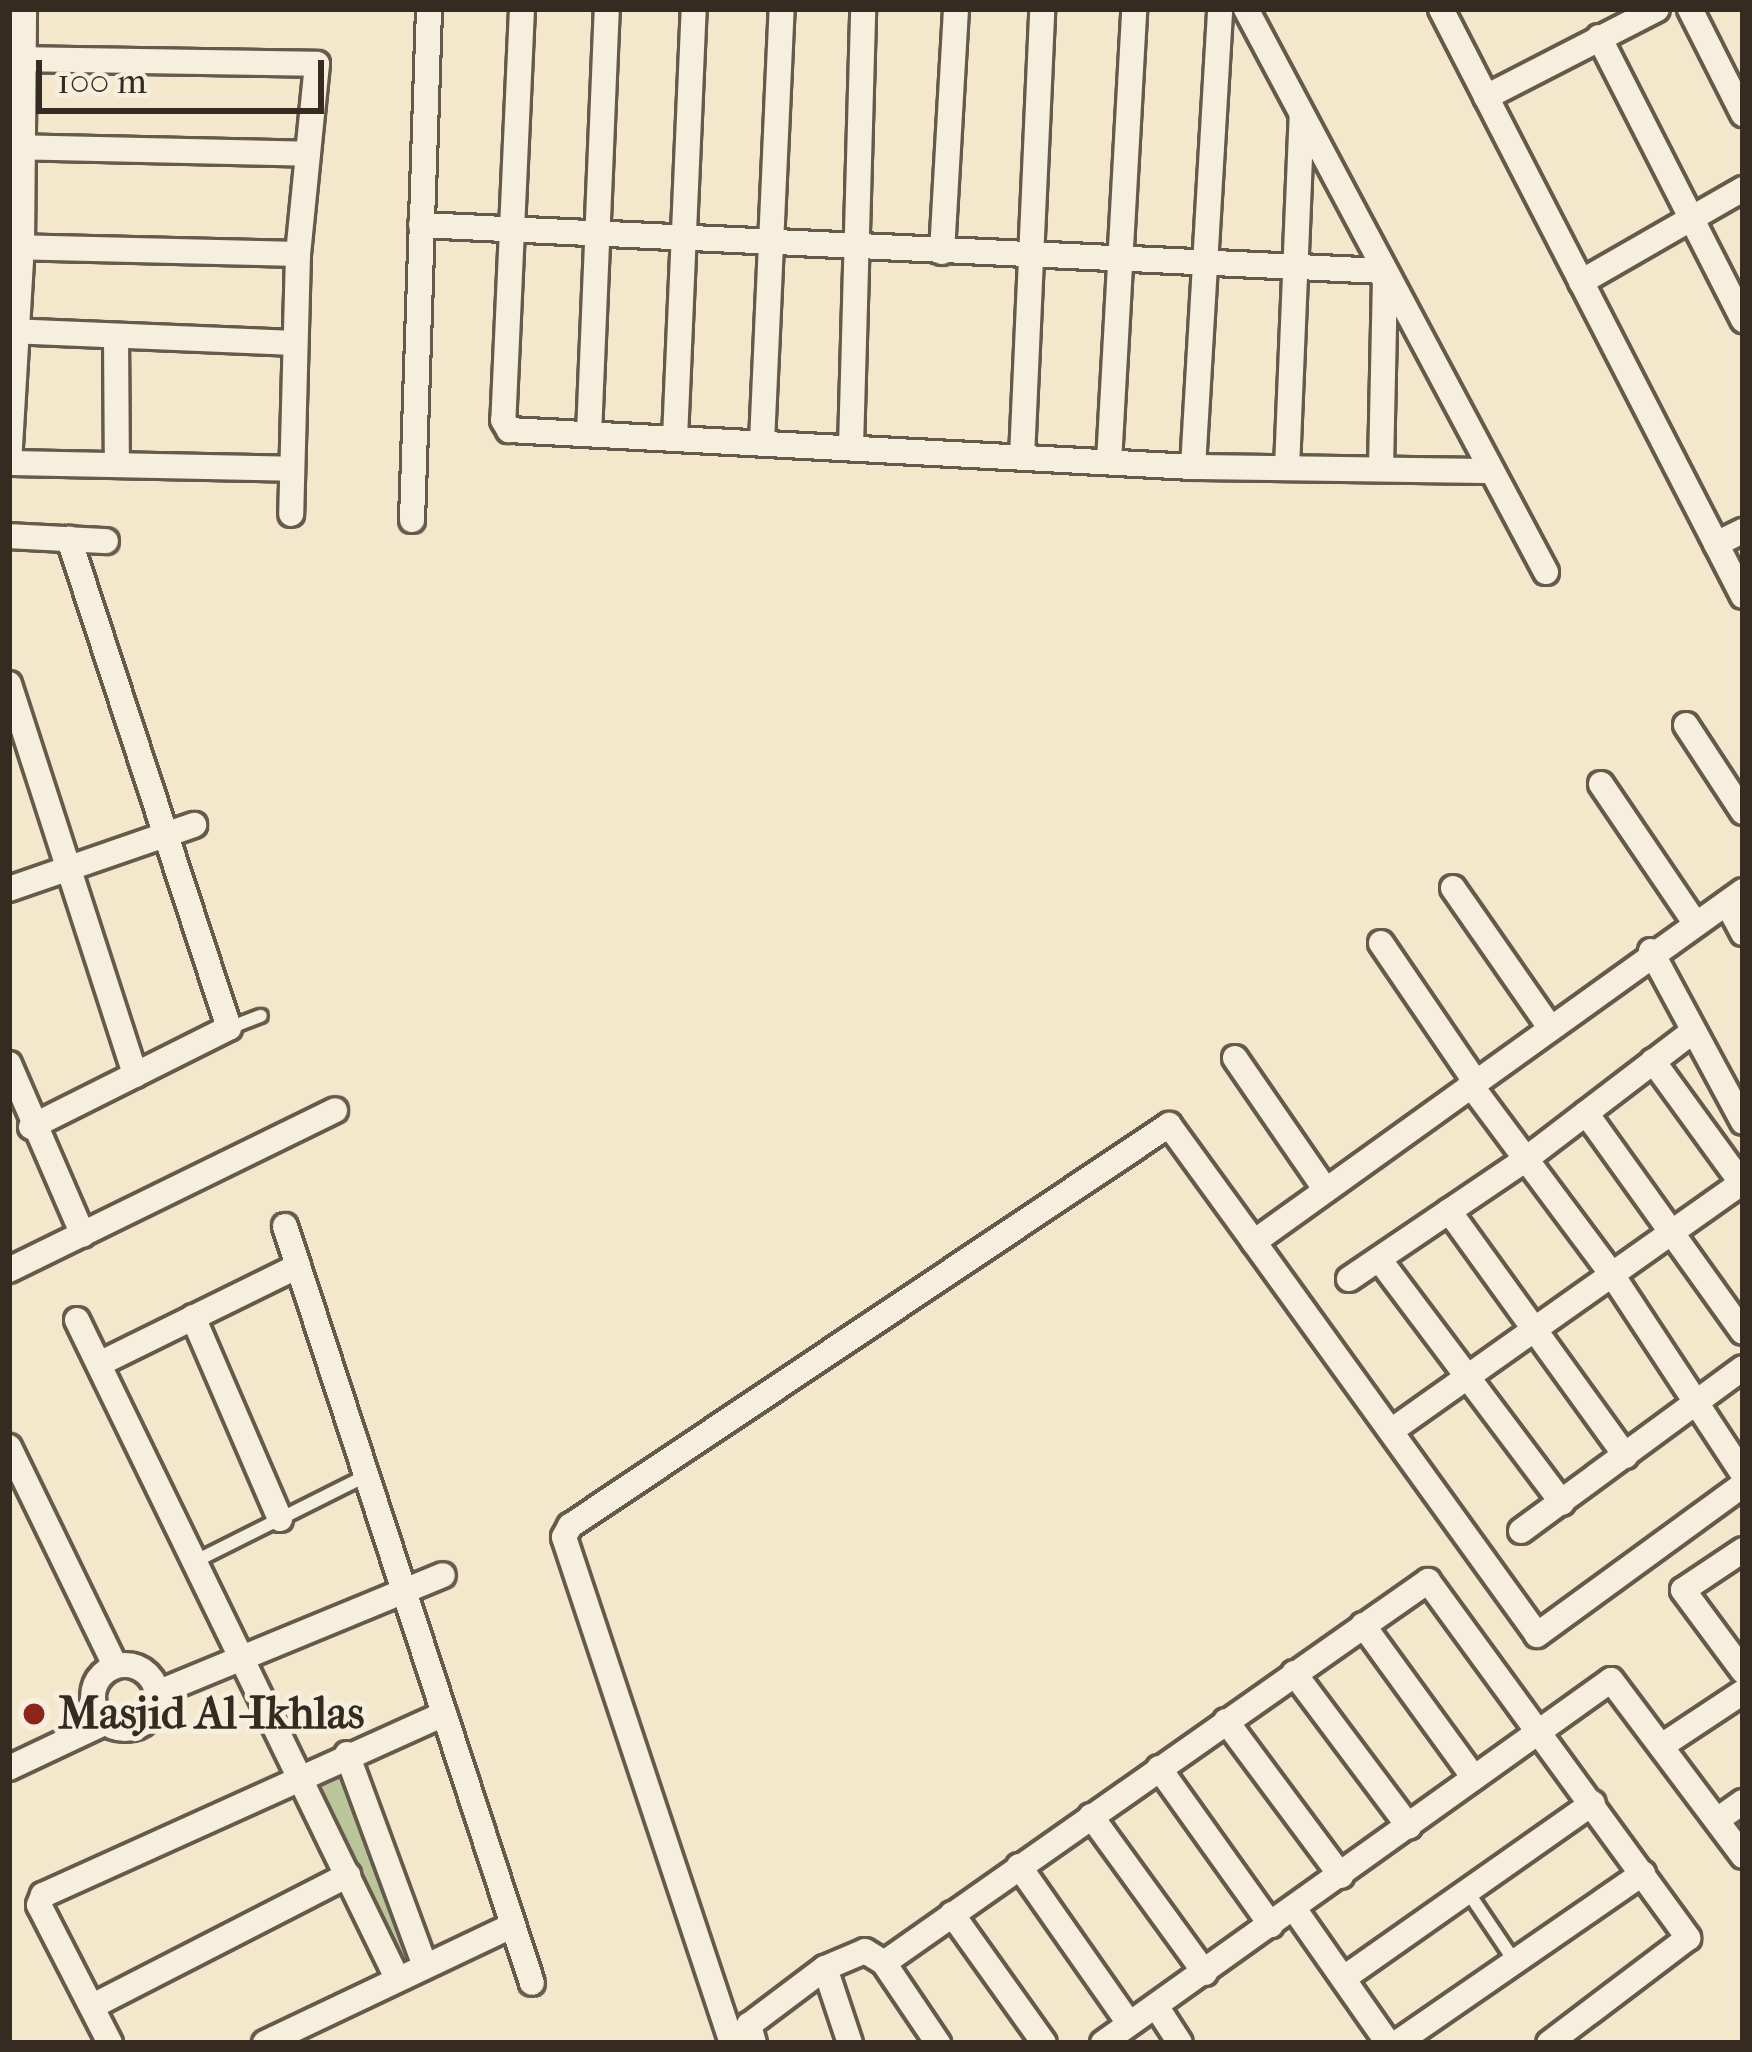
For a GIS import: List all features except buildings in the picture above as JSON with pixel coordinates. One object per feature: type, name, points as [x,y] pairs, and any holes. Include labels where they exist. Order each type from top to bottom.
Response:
[{"type":"street","points":[[24,9],[16,59],[10,463],[292,469]]},
{"type":"street","points":[[412,520],[429,9]]},
{"type":"street","points":[[522,9],[505,426],[1193,466],[1491,471]]},
{"type":"street","points":[[589,434],[607,9]]},
{"type":"street","points":[[675,438],[694,9]]},
{"type":"street","points":[[762,442],[782,9]]},
{"type":"street","points":[[851,447],[863,9]]},
{"type":"street","points":[[942,252],[956,9]]},
{"type":"street","points":[[1022,457],[1042,9]]},
{"type":"street","points":[[1109,462],[1134,9]]},
{"type":"street","points":[[1193,466],[1220,9]]},
{"type":"street","points":[[1246,9],[1383,276],[1546,572]]},
{"type":"street","points":[[1441,9],[1743,596]]},
{"type":"street","points":[[1486,97],[1657,9]]},
{"type":"street","points":[[1690,9],[1743,114]]},
{"type":"street","points":[[1598,37],[1743,320]]},
{"type":"street","points":[[16,59],[316,64],[298,254],[290,514]]},
{"type":"street","points":[[1287,467],[1290,267],[1302,114]]},
{"type":"street","points":[[16,147],[308,154]]},
{"type":"street","points":[[1582,282],[1743,189]]},
{"type":"street","points":[[421,225],[513,234],[1290,267],[1383,276]]},
{"type":"street","points":[[16,247],[298,254]]},
{"type":"street","points":[[1381,467],[1383,276]]},
{"type":"street","points":[[13,332],[295,343]]},
{"type":"street","points":[[116,336],[118,464]]},
{"type":"street","points":[[1716,544],[1743,531]]},
{"type":"street","points":[[9,536],[106,541]]},
{"type":"street","points":[[22,1123],[135,1076],[230,1028],[69,539]]},
{"type":"street","points":[[9,684],[135,1076]]},
{"type":"street","points":[[1686,725],[1743,812]]},
{"type":"street","points":[[1601,784],[1695,923]]},
{"type":"street","points":[[9,889],[194,825]]},
{"type":"street","points":[[1454,888],[1549,1026]]},
{"type":"street","points":[[1254,1242],[1651,951],[1735,897],[1743,933]]},
{"type":"street","points":[[1381,943],[1526,1160],[1613,1276],[1743,1474]]},
{"type":"street","points":[[1651,951],[1743,1121]]},
{"type":"street","points":[[1349,1279],[1526,1160],[1692,1032]]},
{"type":"street","points":[[1235,1058],[1325,1189]]},
{"type":"street","points":[[1391,1430],[1742,1183],[1653,1061]]},
{"type":"street","points":[[9,1064],[22,1123],[83,1234]]},
{"type":"street","points":[[9,1270],[335,1110]]},
{"type":"street","points":[[1586,1113],[1743,1332]]},
{"type":"street","points":[[732,2043],[564,1537],[570,1526],[1169,1125],[1538,1635],[1743,1485]]},
{"type":"street","points":[[1450,1211],[1626,1456]]},
{"type":"street","points":[[285,1226],[532,1983]]},
{"type":"street","points":[[1379,1258],[1562,1503]]},
{"type":"street","points":[[99,1364],[298,1266]]},
{"type":"street","points":[[193,1317],[280,1520]]},
{"type":"street","points":[[77,1320],[397,1978]]},
{"type":"street","points":[[1521,1531],[1743,1368]]},
{"type":"street","points":[[9,1447],[116,1665],[147,1673],[157,1693],[153,1714],[136,1728],[104,1723],[9,1768]]},
{"type":"street","points":[[1743,1550],[1683,1590],[1743,1671]]},
{"type":"street","points":[[157,1693],[443,1575]]},
{"type":"street","points":[[884,1963],[1294,1673],[1431,1582],[1543,1731],[1687,1944],[1549,2043]]},
{"type":"street","points":[[1363,1625],[1474,1778]]},
{"type":"street","points":[[104,1723],[93,1706],[94,1685],[116,1665]]},
{"type":"street","points":[[1294,1673],[1409,1827]]},
{"type":"street","points":[[1103,2043],[1158,2009],[1611,1680],[1743,1856]]},
{"type":"street","points":[[1663,1745],[1743,1692]]},
{"type":"street","points":[[110,2043],[40,1905],[43,1895],[299,1773],[444,1714]]},
{"type":"street","points":[[1226,1721],[1341,1876]]},
{"type":"street","points":[[346,1754],[424,1966]]},
{"type":"street","points":[[1159,1768],[1271,1925]]},
{"type":"street","points":[[1717,1820],[1743,1802]]},
{"type":"street","points":[[1343,1978],[1593,1803]]},
{"type":"street","points":[[1091,1816],[1205,1972]]},
{"type":"street","points":[[1019,1866],[1129,2024]]},
{"type":"street","points":[[1295,1910],[1392,2043],[1642,1873]]},
{"type":"street","points":[[93,2006],[348,1875]]},
{"type":"street","points":[[952,1913],[1044,2043]]},
{"type":"street","points":[[265,2043],[512,1926]]},
{"type":"street","points":[[754,2043],[749,2025],[825,1967],[865,1951],[884,1963],[938,2043]]},
{"type":"street","points":[[825,1967],[850,2043]]},
{"type":"street","points":[[1158,2009],[1180,2043]]},
{"type":"lane","points":[[230,1028],[261,1016]]},
{"type":"lane","points":[[196,1561],[367,1475]]},
{"type":"lane","points":[[1467,1891],[1515,1962]]},
{"type":"green space","points":[[340,1763],[411,1960],[400,1966],[309,1777]]},
{"type":"place","name":"Masjid Al-Ikhlas","points":[[34,1714]]}]
